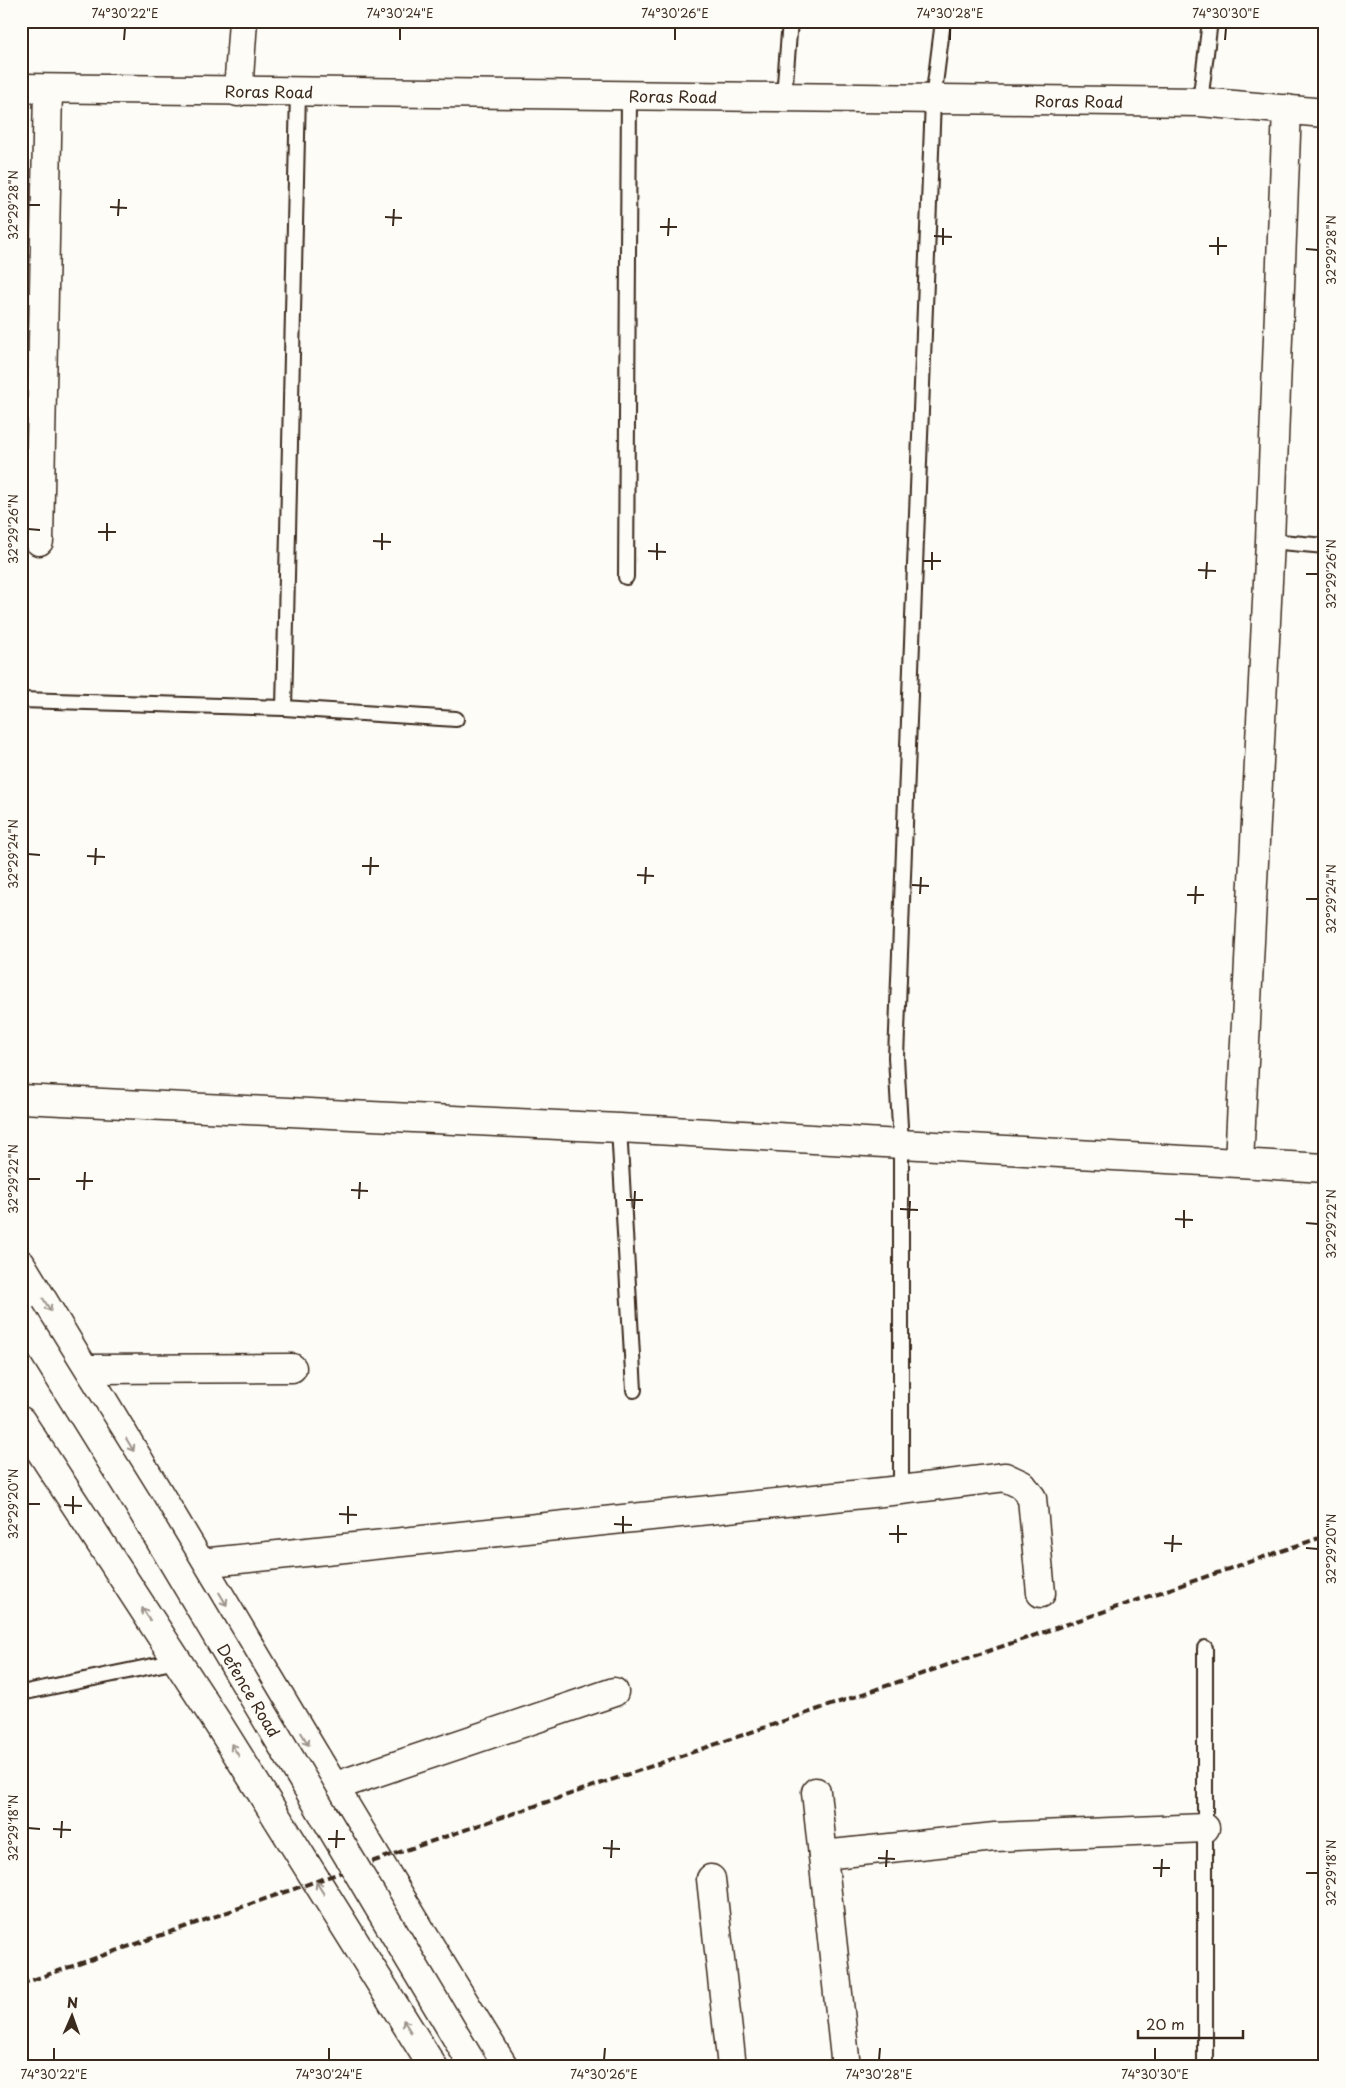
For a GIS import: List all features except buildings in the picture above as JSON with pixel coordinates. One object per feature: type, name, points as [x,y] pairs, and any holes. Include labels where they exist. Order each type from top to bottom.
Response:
[{"type":"street","points":[[238,92],[243,21]]},
{"type":"street","name":"Roras Road","points":[[21,88],[1200,102],[1325,113]]},
{"type":"street","points":[[39,541],[48,89]]},
{"type":"street","points":[[1239,1162],[1270,541],[1287,109]]},
{"type":"street","points":[[21,1099],[619,1128],[1325,1168]]},
{"type":"street","points":[[21,1264],[333,1787],[504,2067]]},
{"type":"street","name":"Defence Road","points":[[21,1315],[140,1505],[474,2067]]},
{"type":"street","points":[[85,1369],[292,1368]]},
{"type":"street","points":[[21,1421],[220,1725],[433,2067]]},
{"type":"street","points":[[201,1563],[1006,1478],[1022,1485],[1032,1498],[1041,1593]]},
{"type":"street","points":[[333,1787],[614,1692]]},
{"type":"street","points":[[816,1792],[846,2067]]},
{"type":"street","points":[[823,1855],[995,1837],[1205,1828]]},
{"type":"street","points":[[710,1879],[732,2067]]},
{"type":"lane","points":[[784,96],[790,21]]},
{"type":"lane","points":[[900,1490],[901,1144],[896,1058],[933,100],[943,21]]},
{"type":"lane","points":[[1200,102],[1210,21]]},
{"type":"lane","points":[[284,708],[298,92]]},
{"type":"lane","points":[[626,577],[629,95]]},
{"type":"lane","points":[[1270,541],[1325,546]]},
{"type":"lane","points":[[21,700],[284,708],[456,719]]},
{"type":"lane","points":[[619,1128],[634,1390]]},
{"type":"lane","points":[[1205,1648],[1205,2067]]},
{"type":"lane","points":[[21,1693],[177,1661]]},
{"type":"railway","points":[[21,1984],[377,1860],[1325,1536]]}]
